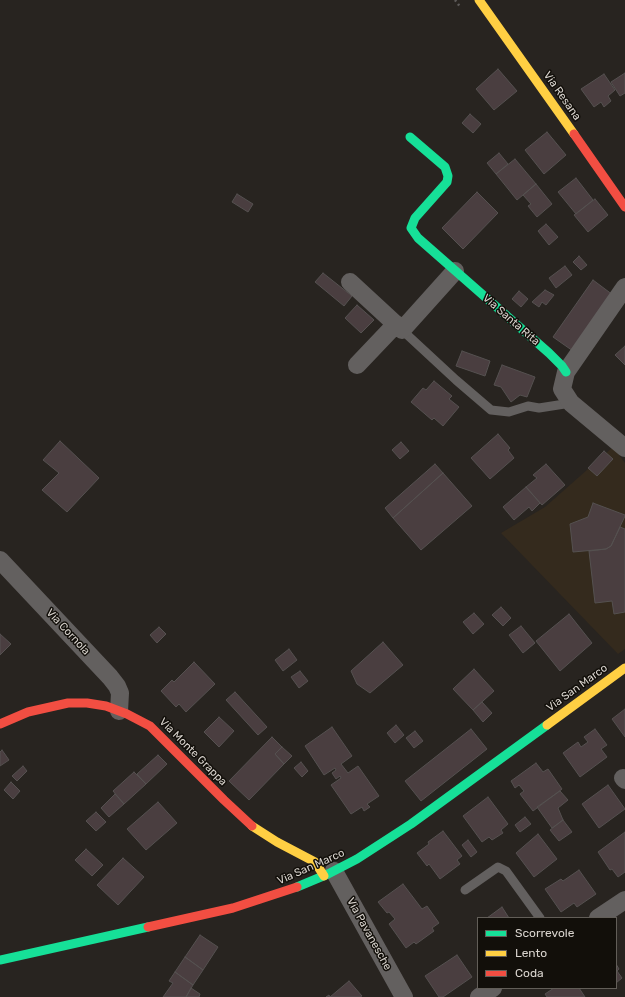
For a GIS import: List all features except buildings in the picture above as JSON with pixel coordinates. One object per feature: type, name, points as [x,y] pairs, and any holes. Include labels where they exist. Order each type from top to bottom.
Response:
[{"type":"street","name":"Via Resana","points":[[479,0],[625,207]]},
{"type":"street","name":"Via Santa Rita","points":[[410,137],[445,167],[448,176],[447,182],[415,218],[411,228],[418,238],[549,353],[566,372]]},
{"type":"street","points":[[357,365],[399,327],[455,271]]},
{"type":"street","points":[[350,282],[399,327]]},
{"type":"street","points":[[625,286],[566,372],[562,389],[571,403],[625,448]]},
{"type":"street","name":"Via Cornola","points":[[0,560],[110,677],[120,693],[119,711]]},
{"type":"street","name":"Via San Marco","points":[[0,960],[226,910],[277,895],[329,874],[357,859],[423,816],[625,668]]},
{"type":"street","name":"Via Monte Grappa","points":[[0,724],[28,712],[68,703],[87,703],[106,706],[119,711],[150,726],[241,816],[268,836],[315,862],[329,874]]},
{"type":"street","name":"Via Pavanesche","points":[[329,874],[404,997]]},
{"type":"street","points":[[600,917],[625,900]]},
{"type":"street","points":[[479,997],[491,989]]},
{"type":"lane","points":[[399,327],[491,410],[509,412],[528,406],[539,408],[571,403]]},
{"type":"lane","points":[[465,890],[498,867],[506,871],[539,917]]},
{"type":"shaded area","points":[[613,447],[625,463],[625,649],[618,654],[501,533],[545,507]]},
{"type":"traffic: fast","points":[[410,137],[445,167],[448,176],[447,182],[415,218],[411,228],[418,238],[549,353],[566,372]]},
{"type":"traffic: fast","points":[[297,887],[328,874],[357,859],[411,824],[547,725]]},
{"type":"traffic: fast","points":[[0,960],[148,927]]},
{"type":"traffic: slow","points":[[479,0],[574,134]]},
{"type":"traffic: slow","points":[[547,725],[625,668]]},
{"type":"traffic: slow","points":[[252,826],[277,842],[315,862],[324,876]]},
{"type":"traffic: jam","points":[[574,134],[625,207]]},
{"type":"traffic: jam","points":[[0,724],[28,712],[68,703],[87,703],[106,706],[127,714],[150,726],[252,826]]},
{"type":"traffic: jam","points":[[148,927],[233,908],[297,887]]}]
